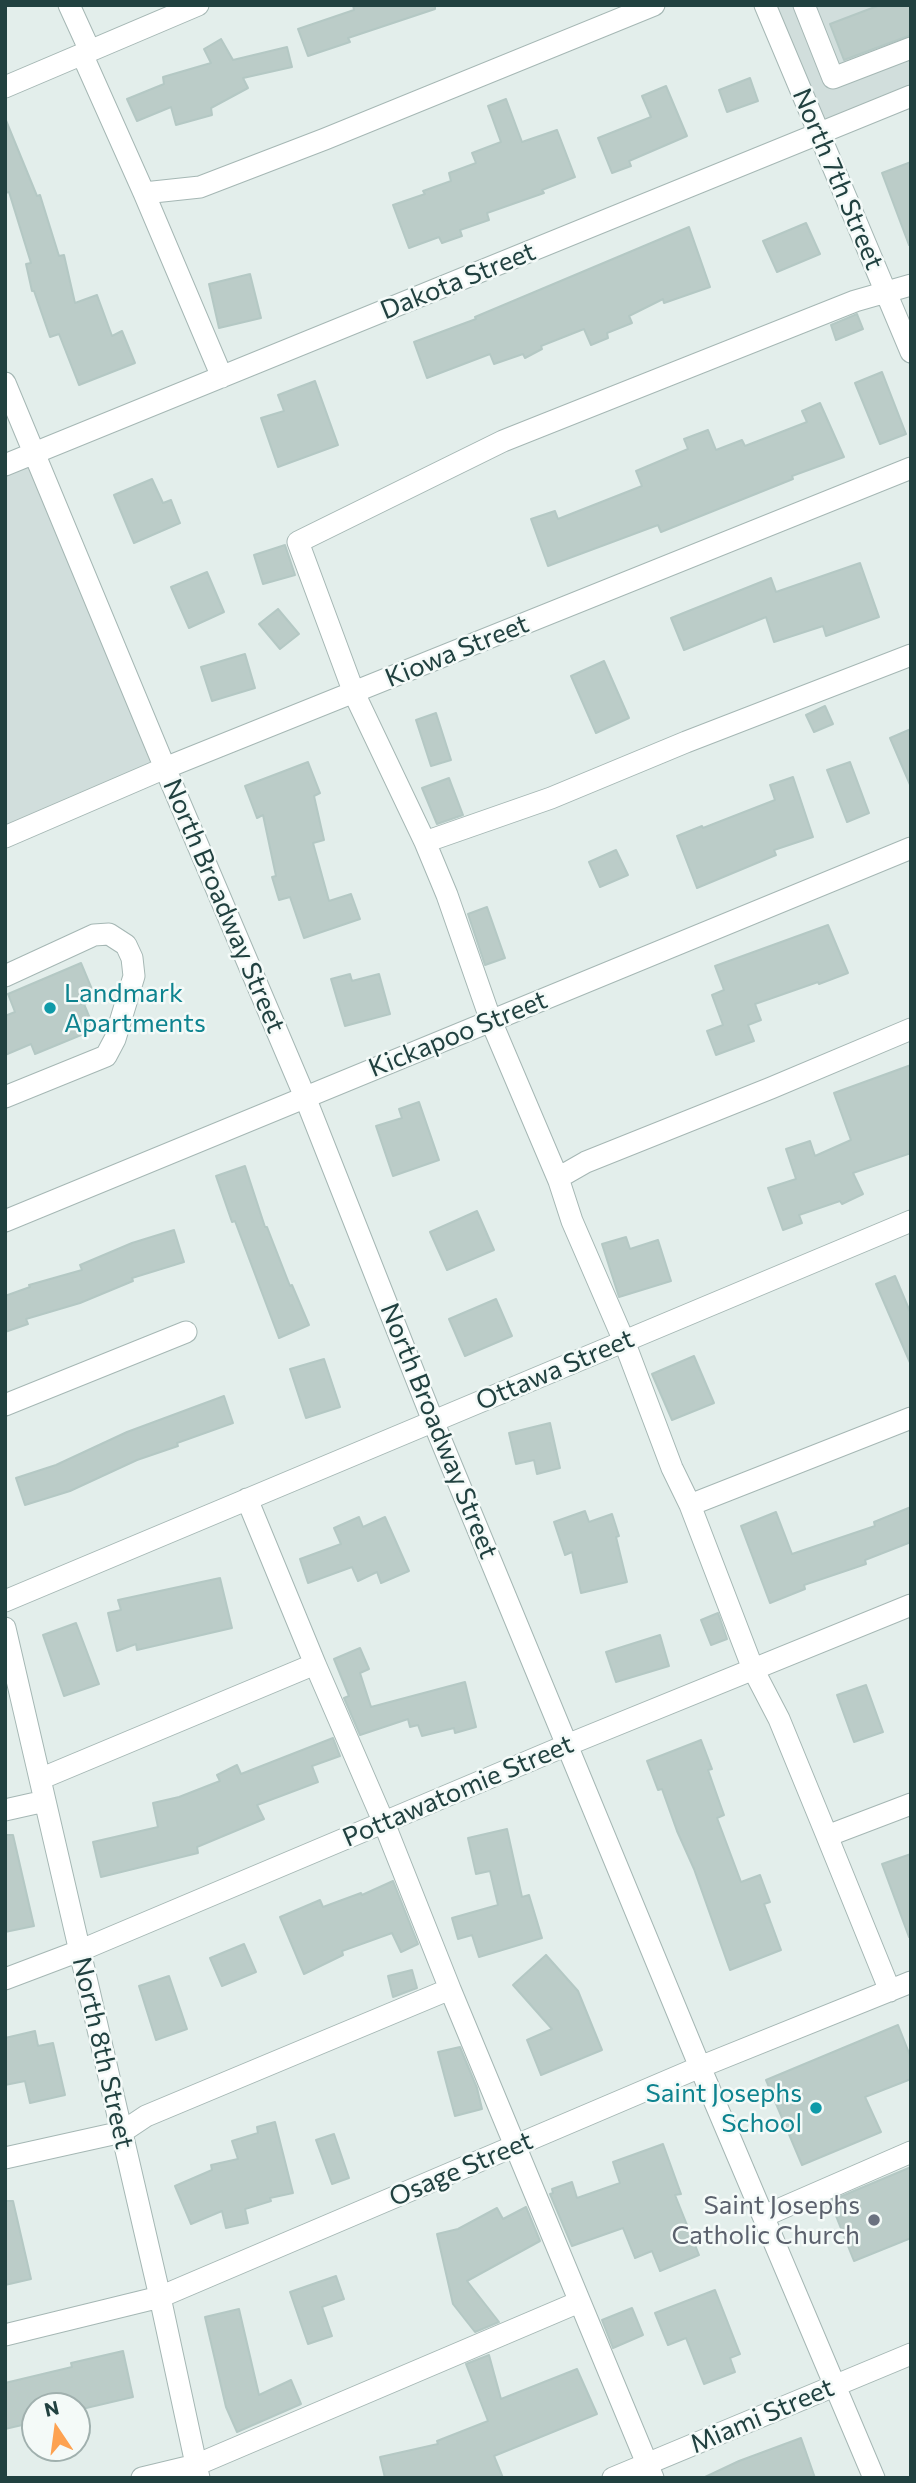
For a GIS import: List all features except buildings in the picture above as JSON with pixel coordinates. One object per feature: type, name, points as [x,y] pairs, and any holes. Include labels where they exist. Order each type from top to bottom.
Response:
[{"type":"street","points":[[69,5],[86,53],[222,377]]},
{"type":"street","points":[[5,87],[198,5]]},
{"type":"street","points":[[145,193],[200,187],[654,5]]},
{"type":"street","name":"North 7th Street","points":[[765,5],[911,352]]},
{"type":"street","points":[[804,5],[833,78],[911,48]]},
{"type":"street","name":"Dakota Street","points":[[5,465],[911,96]]},
{"type":"street","points":[[890,1991],[779,1719],[753,1669],[624,1341],[491,1021],[447,895],[425,842],[354,693],[298,542],[503,441],[855,301],[911,285]]},
{"type":"street","name":"North Broadway Street","points":[[5,383],[165,768],[306,1097],[433,1421],[700,2067],[874,2478]]},
{"type":"street","name":"Kiowa Street","points":[[5,837],[165,768],[911,468]]},
{"type":"street","points":[[425,842],[551,798],[686,742],[911,655]]},
{"type":"street","name":"Kickapoo Street","points":[[5,1221],[911,848]]},
{"type":"street","points":[[5,976],[94,935],[109,934],[126,945],[132,958],[134,976],[116,1039],[106,1056],[5,1097]]},
{"type":"street","points":[[558,1178],[586,1162],[911,1029]]},
{"type":"street","name":"Ottawa Street","points":[[5,1601],[911,1221]]},
{"type":"street","points":[[5,1405],[186,1332]]},
{"type":"street","points":[[690,1505],[911,1418]]},
{"type":"street","points":[[247,1499],[384,1823],[632,2434],[650,2471]]},
{"type":"street","name":"Pottawatomie Street","points":[[5,1979],[79,1951],[567,1745],[911,1605]]},
{"type":"street","name":"North 8th Street","points":[[5,1628],[160,2297],[197,2471]]},
{"type":"street","points":[[40,1779],[315,1664]]},
{"type":"street","points":[[5,1810],[45,1801]]},
{"type":"street","points":[[827,1836],[911,1804]]},
{"type":"street","name":"Osage Street","points":[[5,2335],[160,2297],[700,2067],[911,1982]]},
{"type":"street","points":[[5,2158],[121,2132],[146,2116],[450,1989]]},
{"type":"street","points":[[764,2216],[911,2152]]},
{"type":"street","points":[[142,2478],[197,2471],[579,2302]]},
{"type":"street","name":"Miami Street","points":[[613,2478],[650,2471],[836,2385],[911,2354]]},
{"type":"shaded area","points":[[765,5],[911,5],[911,95],[819,133]]},
{"type":"shaded area","points":[[34,454],[165,768],[5,837],[5,465]]},
{"type":"place","name":"Landmark Apartments","points":[[50,1008]]},
{"type":"place","name":"Saint Josephs School","points":[[816,2108]]},
{"type":"place","name":"Saint Josephs Catholic Church","points":[[874,2220]]}]
